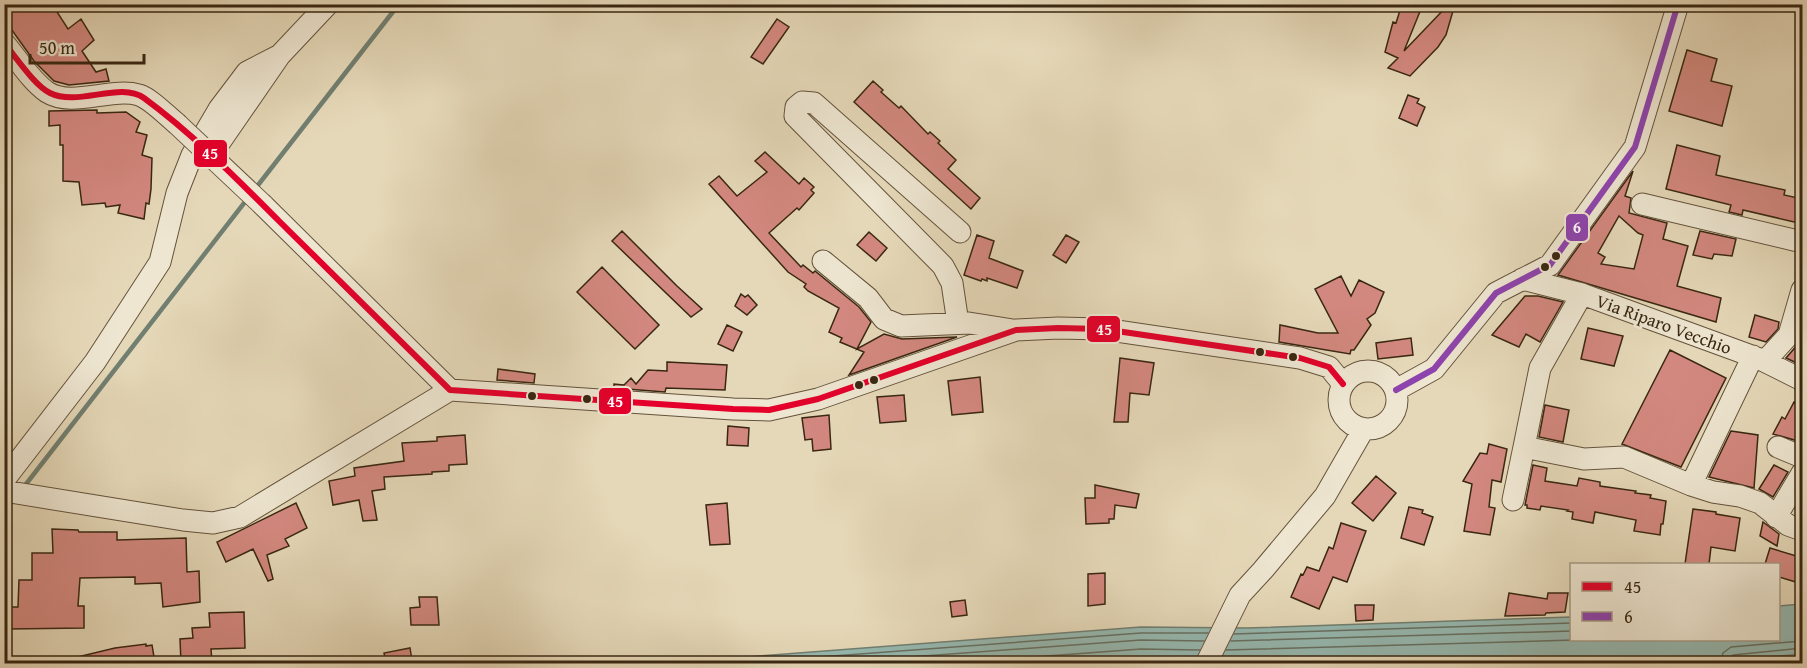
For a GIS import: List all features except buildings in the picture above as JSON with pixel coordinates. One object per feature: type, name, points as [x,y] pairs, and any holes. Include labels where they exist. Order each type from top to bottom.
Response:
[{"type":"street","points":[[211,155],[280,55],[328,4]]},
{"type":"street","points":[[1396,390],[1434,369],[1496,293],[1550,265],[1635,147],[1678,4]]},
{"type":"street","points":[[4,43],[48,93],[61,97],[79,98],[121,93],[141,96],[176,123],[263,205],[450,390]]},
{"type":"street","points":[[280,55],[248,72],[219,109],[192,155],[177,193],[160,262],[95,362],[6,487],[53,498],[213,523],[240,517],[450,390],[769,410],[846,390],[1016,330]]},
{"type":"street","points":[[958,323],[952,283],[943,266],[795,116],[796,107],[802,102],[814,103],[960,232]]},
{"type":"street","points":[[1642,204],[1803,242]]},
{"type":"street","points":[[823,261],[868,298],[884,319],[901,326],[969,323],[1016,330],[1103,329],[1300,358],[1329,367],[1343,384]]},
{"type":"street","name":"Via Riparo Vecchio","points":[[1522,279],[1582,294],[1759,359],[1803,380]]},
{"type":"street","points":[[1691,485],[1759,359],[1788,335],[1803,290]]},
{"type":"street","points":[[1513,500],[1540,368],[1582,294]]},
{"type":"street","points":[[1365,371],[1378,372],[1389,379],[1396,390],[1398,402],[1395,414],[1387,424],[1375,429],[1362,430],[1350,424],[1341,412],[1338,398],[1343,384],[1352,375],[1365,371]]},
{"type":"street","points":[[1206,663],[1239,595],[1326,496],[1362,430]]},
{"type":"street","points":[[1524,447],[1584,459],[1624,457],[1691,485],[1760,503],[1788,525],[1803,530]]},
{"type":"street","points":[[1776,517],[1801,458],[1778,447]]},
{"type":"water","points":[[1802,604],[1802,654],[1704,663],[655,664],[1141,627],[1247,628],[1570,617],[1570,641],[1780,641],[1780,606]]},
{"type":"waterway","points":[[255,189],[399,4]]},
{"type":"waterway","points":[[23,488],[248,198]]},
{"type":"waterway","points":[[4,512],[14,499]]},
{"type":"transit line","name":"6","points":[[1396,390],[1434,369],[1496,293],[1550,265],[1635,147],[1678,4]]},
{"type":"transit line","name":"45","points":[[4,43],[32,77],[50,93],[61,97],[134,93],[162,112],[197,141],[450,390],[769,410],[818,399],[1016,330],[1058,328],[1103,329],[1300,358],[1329,367],[1343,384]]}]
